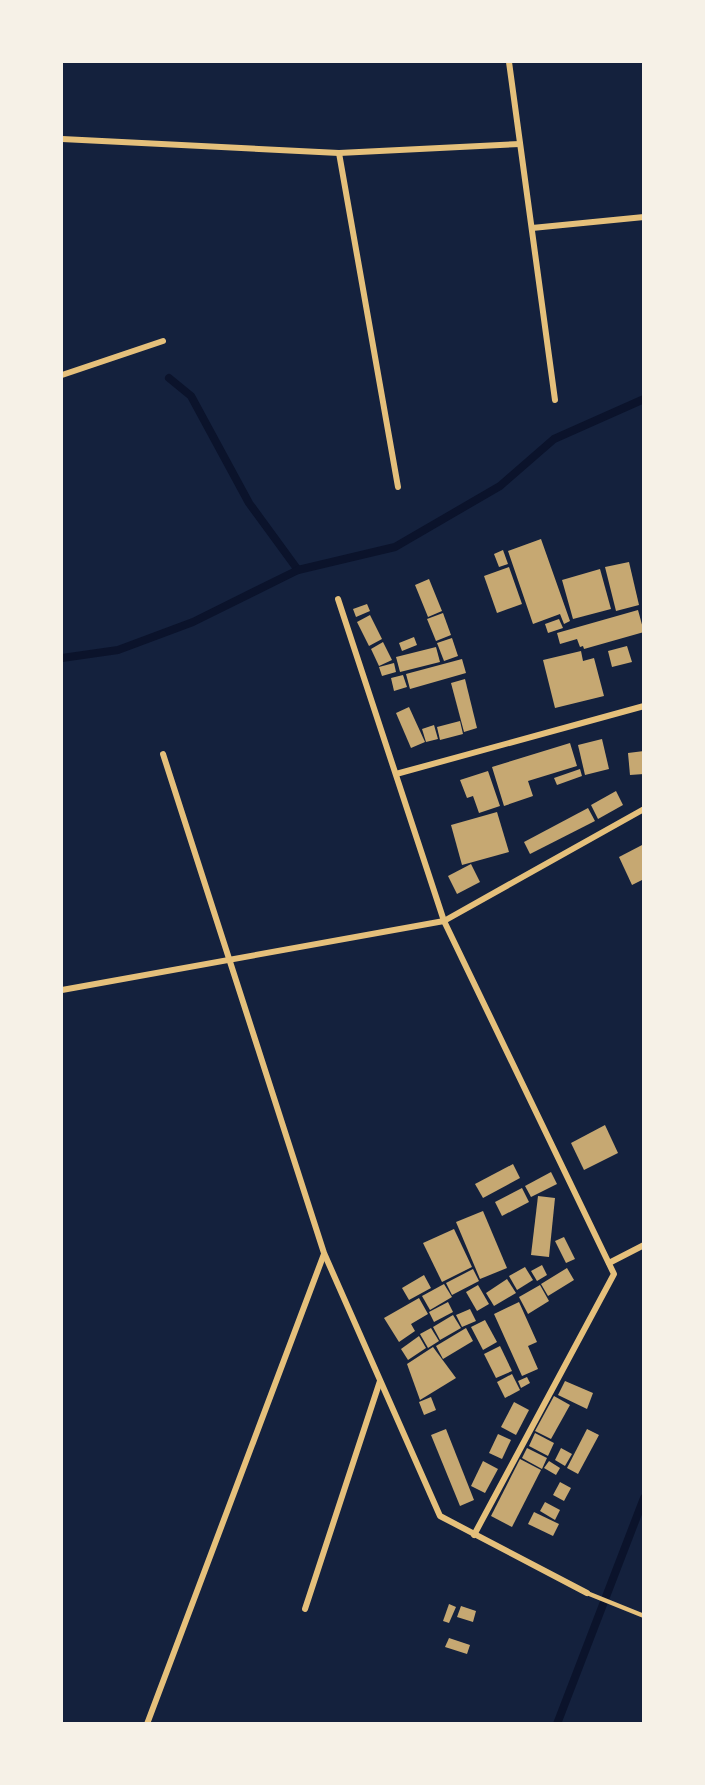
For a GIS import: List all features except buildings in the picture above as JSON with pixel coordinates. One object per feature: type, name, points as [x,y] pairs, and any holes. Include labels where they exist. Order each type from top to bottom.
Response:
[{"type":"street","points":[[509,62],[555,400]]},
{"type":"street","points":[[62,139],[339,153],[520,144]]},
{"type":"street","points":[[339,153],[398,487]]},
{"type":"street","points":[[531,228],[644,218]]},
{"type":"street","points":[[62,375],[163,341]]},
{"type":"street","points":[[338,599],[444,921],[614,1274],[474,1535]]},
{"type":"street","points":[[396,774],[644,706]]},
{"type":"street","points":[[163,754],[324,1253],[440,1516],[587,1593]]},
{"type":"street","points":[[62,990],[444,921],[644,808]]},
{"type":"street","points":[[609,1263],[644,1245]]},
{"type":"street","points":[[147,1724],[324,1253]]},
{"type":"street","points":[[305,1609],[380,1381]]},
{"type":"lane","points":[[587,1593],[644,1616]]},
{"type":"waterway","points":[[169,378],[191,396],[249,503],[298,570]]},
{"type":"waterway","points":[[62,658],[118,650],[193,622],[298,570],[395,547],[500,486],[554,439],[644,399]]},
{"type":"waterway","points":[[557,1724],[644,1498]]}]
